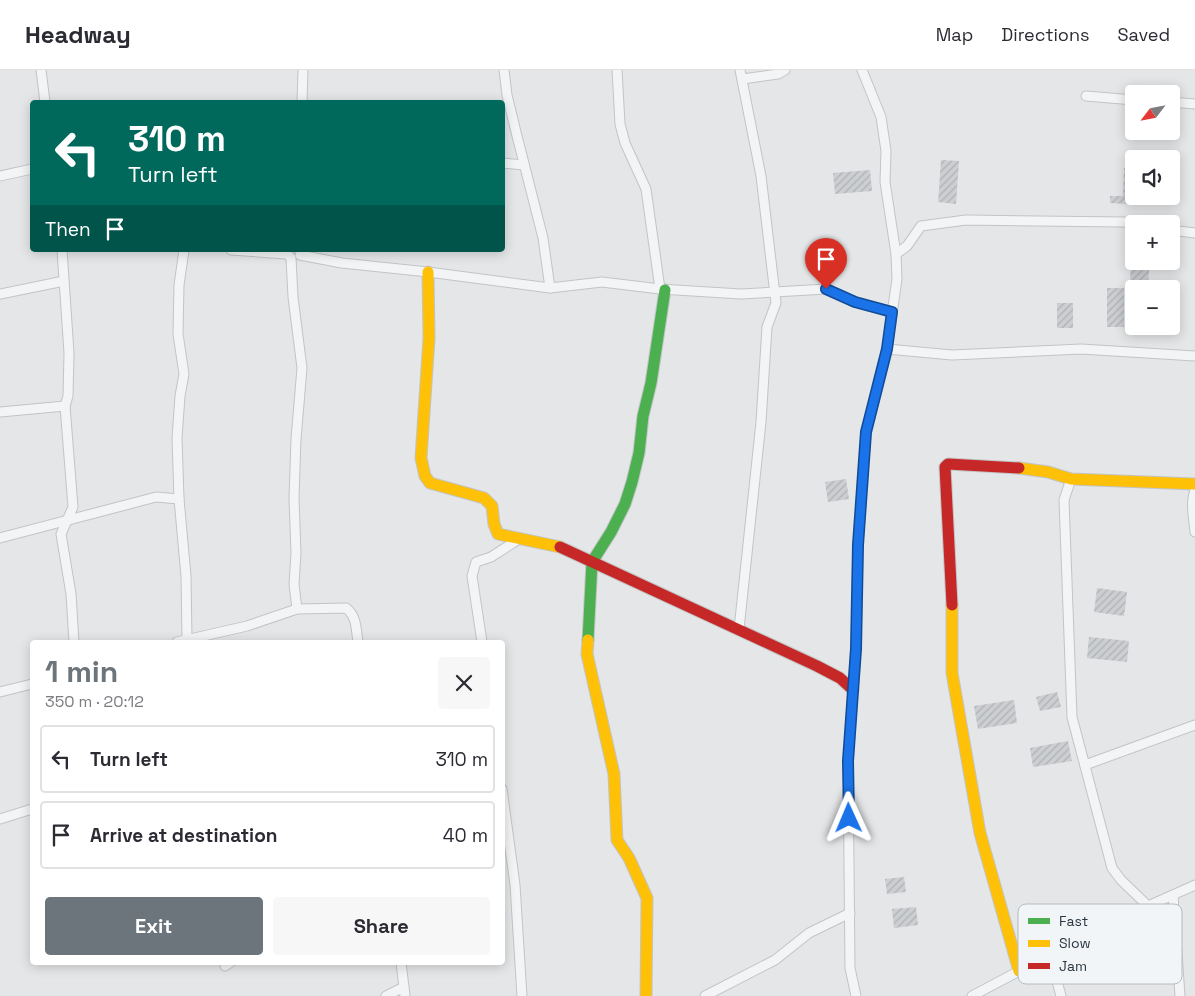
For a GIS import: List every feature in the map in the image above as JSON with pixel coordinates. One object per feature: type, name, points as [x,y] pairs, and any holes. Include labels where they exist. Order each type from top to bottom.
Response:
[{"type":"street","points":[[41,70],[45,100]]},
{"type":"street","points":[[302,100],[303,70]]},
{"type":"street","points":[[504,70],[507,95],[543,238],[550,288]]},
{"type":"street","points":[[618,70],[620,124],[625,143],[646,189],[663,290],[651,384],[643,416],[632,482],[625,504],[611,532],[592,562],[587,654],[614,774],[617,840],[648,898],[646,996]]},
{"type":"street","points":[[739,629],[761,422],[767,327],[776,303],[761,176],[740,70]]},
{"type":"street","points":[[742,80],[778,74],[785,70]]},
{"type":"street","points":[[856,996],[850,968],[848,761],[856,649],[858,545],[866,432],[887,349],[897,279],[896,254],[885,182],[886,151],[882,117],[862,70]]},
{"type":"street","points":[[1086,96],[1125,99]]},
{"type":"street","points":[[1180,103],[1195,104]]},
{"type":"street","points":[[505,163],[524,165]]},
{"type":"street","points":[[0,176],[30,169]]},
{"type":"street","points":[[896,254],[907,246],[921,226],[966,220],[1125,222]]},
{"type":"street","points":[[1180,231],[1195,233]]},
{"type":"street","points":[[62,252],[69,353],[68,396],[64,406],[73,507],[61,534],[72,594],[74,640]]},
{"type":"street","points":[[184,252],[179,295],[178,334],[184,374],[180,396],[177,438],[179,499],[186,576],[187,639]]},
{"type":"street","points":[[259,252],[287,254],[291,261],[293,297],[302,368],[296,439],[296,553],[294,584],[297,609]]},
{"type":"street","points":[[291,261],[300,252],[342,263],[550,288],[602,282],[663,290],[741,294],[826,289],[855,302],[892,312]]},
{"type":"street","points":[[428,272],[429,338],[421,458],[425,476],[430,483],[484,498],[491,502],[494,523],[498,534],[564,548],[818,666],[840,678],[853,690]]},
{"type":"street","points":[[0,294],[64,281]]},
{"type":"street","points":[[887,349],[952,355],[1081,349],[1195,356]]},
{"type":"street","points":[[0,412],[64,406]]},
{"type":"street","points":[[1018,967],[980,833],[952,673],[953,618],[945,467],[948,464],[1023,468],[1048,472],[1071,479],[1195,484]]},
{"type":"street","points":[[1071,479],[1064,500],[1072,717],[1112,868],[1121,880],[1146,904]]},
{"type":"street","points":[[1195,490],[1192,508],[1195,532]]},
{"type":"street","points":[[0,538],[156,497],[179,499]]},
{"type":"street","points":[[482,640],[472,576],[476,562],[491,557],[519,539]]},
{"type":"street","points":[[184,640],[247,626],[297,609],[346,608],[354,618],[358,640]]},
{"type":"street","points":[[0,692],[30,684]]},
{"type":"street","points":[[1085,765],[1195,725]]},
{"type":"street","points":[[0,818],[30,810]]},
{"type":"street","points":[[505,813],[514,885],[522,996]]},
{"type":"street","points":[[1153,904],[1195,885]]},
{"type":"street","points":[[1173,895],[1174,904]]},
{"type":"street","points":[[705,996],[775,960],[809,933],[850,913]]},
{"type":"street","points":[[386,996],[405,991],[401,965]]},
{"type":"street","points":[[972,996],[1018,972]]},
{"type":"building","points":[[941,160],[959,161],[956,204],[938,202]]},
{"type":"building","points":[[1125,168],[1125,204],[1110,203],[1110,196],[1123,196]]},
{"type":"building","points":[[870,170],[872,191],[835,194],[833,173]]},
{"type":"building","points":[[1131,270],[1149,270],[1148,280],[1130,280]]},
{"type":"building","points":[[1107,288],[1124,288],[1124,327],[1107,327]]},
{"type":"building","points":[[1057,303],[1073,303],[1073,328],[1057,328]]},
{"type":"building","points":[[846,479],[849,499],[828,502],[825,482]]},
{"type":"building","points":[[1097,588],[1127,592],[1124,616],[1094,612]]},
{"type":"building","points":[[1089,637],[1129,641],[1127,662],[1087,658]]},
{"type":"building","points":[[1057,692],[1061,707],[1040,711],[1036,697]]},
{"type":"building","points":[[1014,700],[1017,723],[978,729],[974,706]]},
{"type":"building","points":[[1068,741],[1072,761],[1033,767],[1030,748]]},
{"type":"building","points":[[904,877],[906,892],[887,894],[885,879]]},
{"type":"building","points":[[916,907],[918,925],[894,928],[892,909]]},
{"type":"traffic: fast","points":[[588,640],[592,562],[611,532],[625,504],[632,482],[639,453],[643,416],[651,383],[665,290]]},
{"type":"traffic: slow","points":[[428,272],[429,338],[421,458],[425,476],[430,483],[484,498],[492,506],[494,524],[498,534],[560,547]]},
{"type":"traffic: slow","points":[[1019,468],[1048,472],[1071,479],[1195,484]]},
{"type":"traffic: slow","points":[[952,605],[952,673],[980,833],[1018,967]]},
{"type":"traffic: slow","points":[[588,640],[587,654],[614,774],[617,840],[629,858],[647,898],[646,996]]},
{"type":"traffic: jam","points":[[952,605],[945,467],[948,464],[1019,468]]},
{"type":"traffic: jam","points":[[560,547],[817,666],[840,678],[853,690]]},
{"type":"route","points":[[826,289],[855,302],[892,312],[887,349],[866,432],[858,545],[856,649],[848,761],[849,818]]}]
